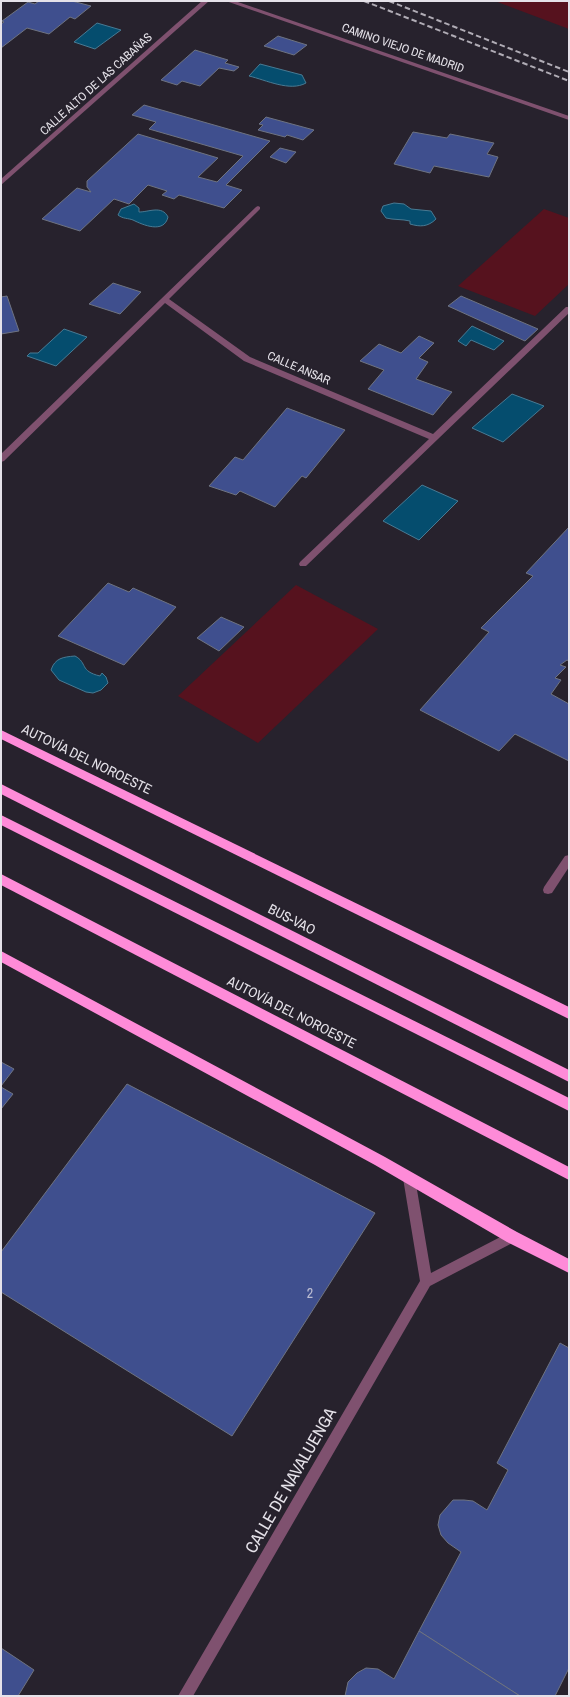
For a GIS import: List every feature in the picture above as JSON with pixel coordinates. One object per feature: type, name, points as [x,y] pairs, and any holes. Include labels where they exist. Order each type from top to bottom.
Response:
[{"type":"highway","name":"AUTOVÍA DEL NOROESTE","points":[[1,734],[569,1013]]},
{"type":"highway","name":"BUS-VAO","points":[[1,789],[569,1076]]},
{"type":"highway","points":[[1,820],[569,1105]]},
{"type":"highway","name":"AUTOVÍA DEL NOROESTE","points":[[1,879],[569,1174]]},
{"type":"highway","points":[[1,956],[569,1266]]},
{"type":"street","name":"CALLE ALTO DE LAS CABAÑAS","points":[[1,183],[206,1]]},
{"type":"street","name":"CAMINO VIEJO DE MADRID","points":[[229,1],[569,118]]},
{"type":"street","points":[[1,459],[258,208]]},
{"type":"street","name":"CALLE ANSAR","points":[[165,300],[247,359],[435,438]]},
{"type":"street","points":[[303,564],[569,309]]},
{"type":"street","points":[[548,890],[569,859]]},
{"type":"street","points":[[409,1178],[426,1282],[512,1236]]},
{"type":"street","name":"CALLE DE NAVALUENGA","points":[[185,1696],[426,1282]]},
{"type":"shaded area","points":[[495,1],[569,1],[569,29]]},
{"type":"shaded area","points":[[544,209],[569,218],[569,284],[535,316],[458,286]]},
{"type":"shaded area","points":[[296,585],[378,629],[258,743],[178,696]]},
{"type":"water","points":[[97,23],[121,30],[95,49],[74,42]]},
{"type":"water","points":[[260,64],[302,75],[306,83],[285,86],[249,76]]},
{"type":"water","points":[[394,203],[404,204],[411,209],[431,211],[436,219],[430,224],[417,226],[410,224],[410,221],[386,218],[381,211],[383,206]]},
{"type":"water","points":[[134,204],[139,208],[139,212],[155,210],[162,211],[168,217],[166,222],[158,227],[153,227],[118,215],[121,209]]},
{"type":"water","points":[[472,326],[504,341],[494,350],[471,340],[466,346],[458,341]]},
{"type":"water","points":[[64,329],[87,337],[56,366],[27,356],[30,353],[38,353]]},
{"type":"water","points":[[512,394],[544,406],[503,442],[472,428]]},
{"type":"water","points":[[422,485],[458,501],[419,540],[383,521]]},
{"type":"water","points":[[75,656],[81,661],[89,672],[100,676],[102,673],[106,677],[108,683],[101,690],[93,693],[86,692],[59,680],[51,670],[55,663],[60,659]]},
{"type":"building","points":[[39,1],[72,1],[91,6],[75,19],[70,17],[49,34],[27,28],[1,48],[1,24],[4,22],[2,21],[28,2],[35,4]]},
{"type":"building","points":[[278,36],[307,45],[294,55],[264,46]]},
{"type":"building","points":[[195,50],[228,60],[225,63],[239,67],[234,71],[219,68],[200,86],[182,81],[177,85],[161,80]]},
{"type":"building","points":[[144,105],[270,141],[226,185],[242,190],[224,208],[179,195],[174,199],[162,195],[167,191],[148,185],[129,204],[114,199],[80,231],[42,219],[77,188],[91,192],[87,187],[87,181],[138,134],[218,158],[198,177],[217,182],[243,156],[149,129],[156,122],[132,115]]},
{"type":"building","points":[[266,117],[314,130],[303,140],[287,135],[285,137],[258,130],[263,125],[259,124]]},
{"type":"building","points":[[413,132],[447,138],[450,134],[494,143],[487,154],[498,157],[489,177],[434,166],[430,173],[394,164]]},
{"type":"building","points":[[280,148],[296,152],[286,163],[270,157]]},
{"type":"building","points":[[113,283],[141,292],[120,314],[89,304]]},
{"type":"building","points":[[7,296],[19,331],[1,334],[1,297]]},
{"type":"building","points":[[461,296],[538,329],[525,341],[448,306]]},
{"type":"building","points":[[419,336],[434,343],[419,358],[428,362],[416,379],[452,392],[433,415],[368,389],[384,370],[360,361],[379,344],[401,353]]},
{"type":"building","points":[[287,408],[345,430],[306,478],[302,476],[275,507],[240,491],[236,495],[209,486],[235,457],[243,460]]},
{"type":"building","points":[[569,527],[569,661],[567,660],[560,665],[566,667],[555,678],[561,680],[551,694],[569,704],[569,761],[515,734],[499,751],[420,710],[489,632],[481,628],[533,576],[526,573]]},
{"type":"building","points":[[108,583],[129,592],[133,588],[176,607],[124,665],[58,636]]},
{"type":"building","points":[[221,617],[244,627],[219,651],[197,638]]},
{"type":"building","points":[[1,1062],[14,1069],[1,1086]]},
{"type":"building","points":[[127,1084],[375,1213],[232,1436],[1,1292],[1,1252]]},
{"type":"building","points":[[1,1087],[13,1094],[1,1109]]},
{"type":"building","points":[[560,1343],[569,1348],[569,1668],[555,1696],[520,1696],[419,1631],[461,1552],[448,1543],[441,1535],[438,1525],[440,1515],[453,1500],[473,1501],[487,1510],[508,1470],[497,1463]]},
{"type":"building","points":[[419,1631],[520,1696],[345,1696],[348,1682],[357,1673],[366,1668],[378,1669],[394,1679]]},
{"type":"building","points":[[1,1648],[34,1670],[18,1696],[1,1696]]},
{"type":"railway","points":[[364,1],[569,81]]},
{"type":"railway","points":[[389,1],[569,72]]}]
